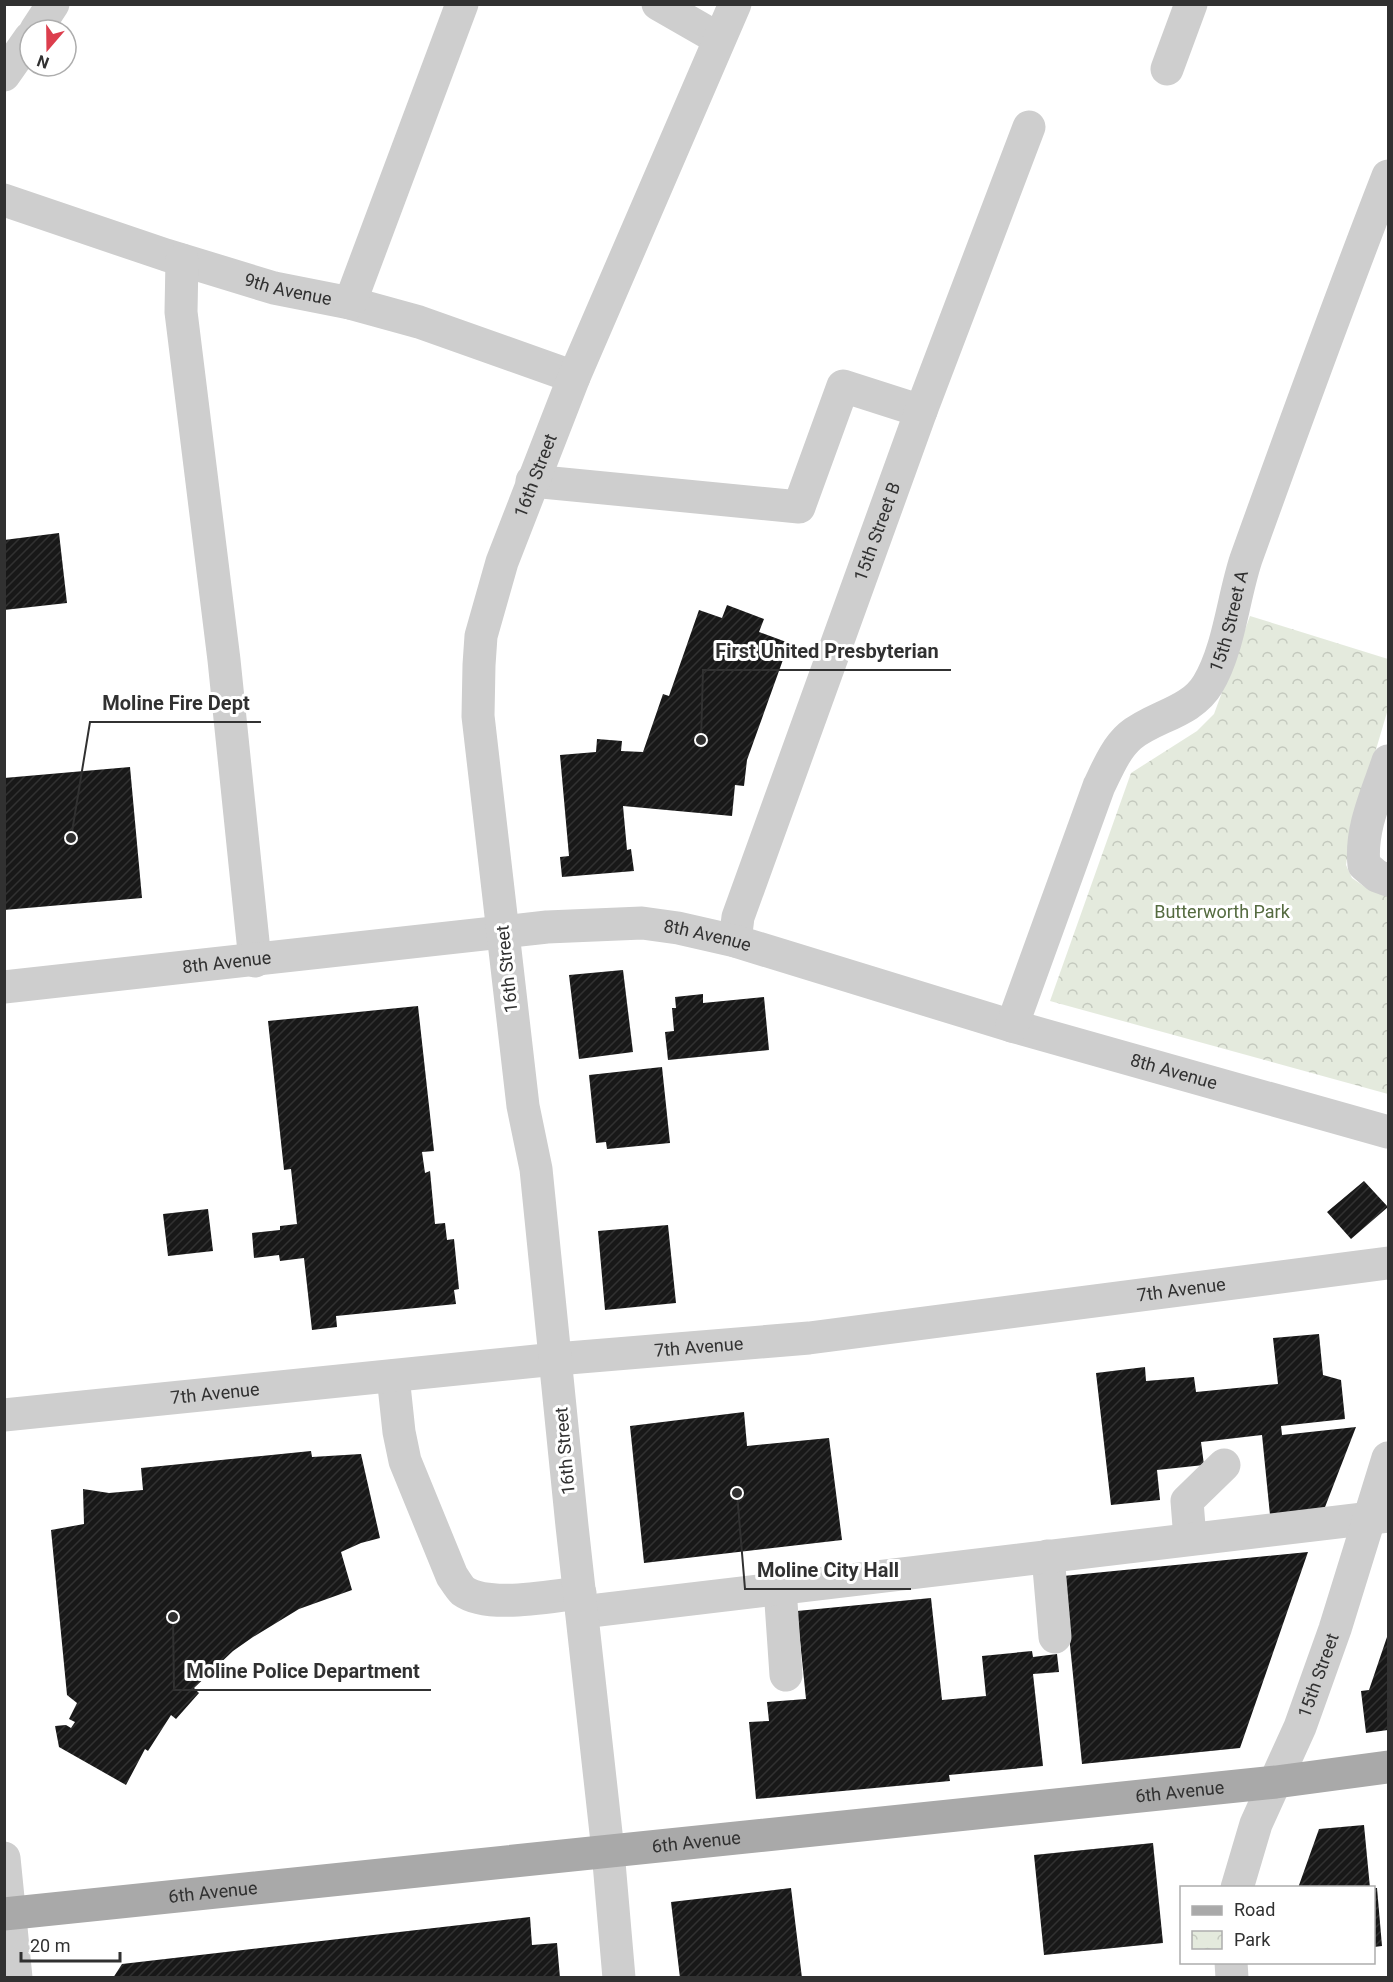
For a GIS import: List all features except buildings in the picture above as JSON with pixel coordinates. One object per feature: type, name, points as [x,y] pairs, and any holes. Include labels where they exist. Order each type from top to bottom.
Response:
[{"type":"main road","name":"6th Avenue","points":[[8,1913],[1276,1782],[1389,1767]]},
{"type":"street","points":[[44,18],[53,4]]},
{"type":"street","points":[[350,303],[462,4]]},
{"type":"street","points":[[658,4],[719,39]]},
{"type":"street","name":"16th Street","points":[[619,1977],[608,1851],[536,1169],[523,1106],[478,716],[479,665],[482,636],[494,589],[532,481],[574,377],[735,4]]},
{"type":"street","points":[[1167,69],[1191,4]]},
{"type":"street","points":[[4,75],[18,55]]},
{"type":"street","name":"15th Street B","points":[[735,941],[738,917],[921,411],[1029,127]]},
{"type":"street","name":"15th Street A","points":[[1012,1026],[1099,786],[1114,757],[1128,737],[1149,723],[1195,700],[1208,685],[1218,662],[1245,562],[1382,210],[1389,176]]},
{"type":"street","name":"9th Avenue","points":[[4,200],[182,260],[274,288],[350,303],[419,322],[574,377]]},
{"type":"street","points":[[182,260],[182,312],[224,660],[255,961]]},
{"type":"street","points":[[532,481],[799,507],[843,386],[921,411]]},
{"type":"street","points":[[1389,761],[1369,816],[1362,848],[1364,865],[1377,876],[1389,880]]},
{"type":"street","name":"8th Avenue","points":[[4,987],[547,927],[642,922],[735,941],[1012,1026],[1389,1132]]},
{"type":"street","name":"7th Avenue","points":[[4,1415],[556,1359],[809,1338],[1389,1263]]},
{"type":"street","points":[[393,1376],[399,1432],[405,1461],[452,1576],[462,1590],[476,1597],[494,1601],[581,1603],[780,1588],[1380,1517]]},
{"type":"street","name":"15th Street","points":[[1237,1886],[1256,1824],[1300,1727],[1335,1629],[1380,1517],[1389,1458]]},
{"type":"street","points":[[1190,1539],[1187,1501],[1224,1464]]},
{"type":"street","points":[[1047,1556],[1055,1637]]},
{"type":"street","points":[[780,1588],[786,1675]]},
{"type":"street","points":[[4,1858],[16,1977]]},
{"type":"green space","name":"Butterworth Park","points":[[1250,616],[1388,659],[1388,709],[1350,837],[1346,865],[1352,878],[1368,889],[1388,895],[1388,1094],[1050,1001],[1131,773],[1197,731],[1214,714]]},
{"type":"place","name":"First United Presbyterian","points":[[701,740]]},
{"type":"place","name":"Moline Fire Dept","points":[[71,838]]},
{"type":"place","name":"Moline City Hall","points":[[737,1493]]},
{"type":"place","name":"Moline Police Department","points":[[173,1617]]}]
